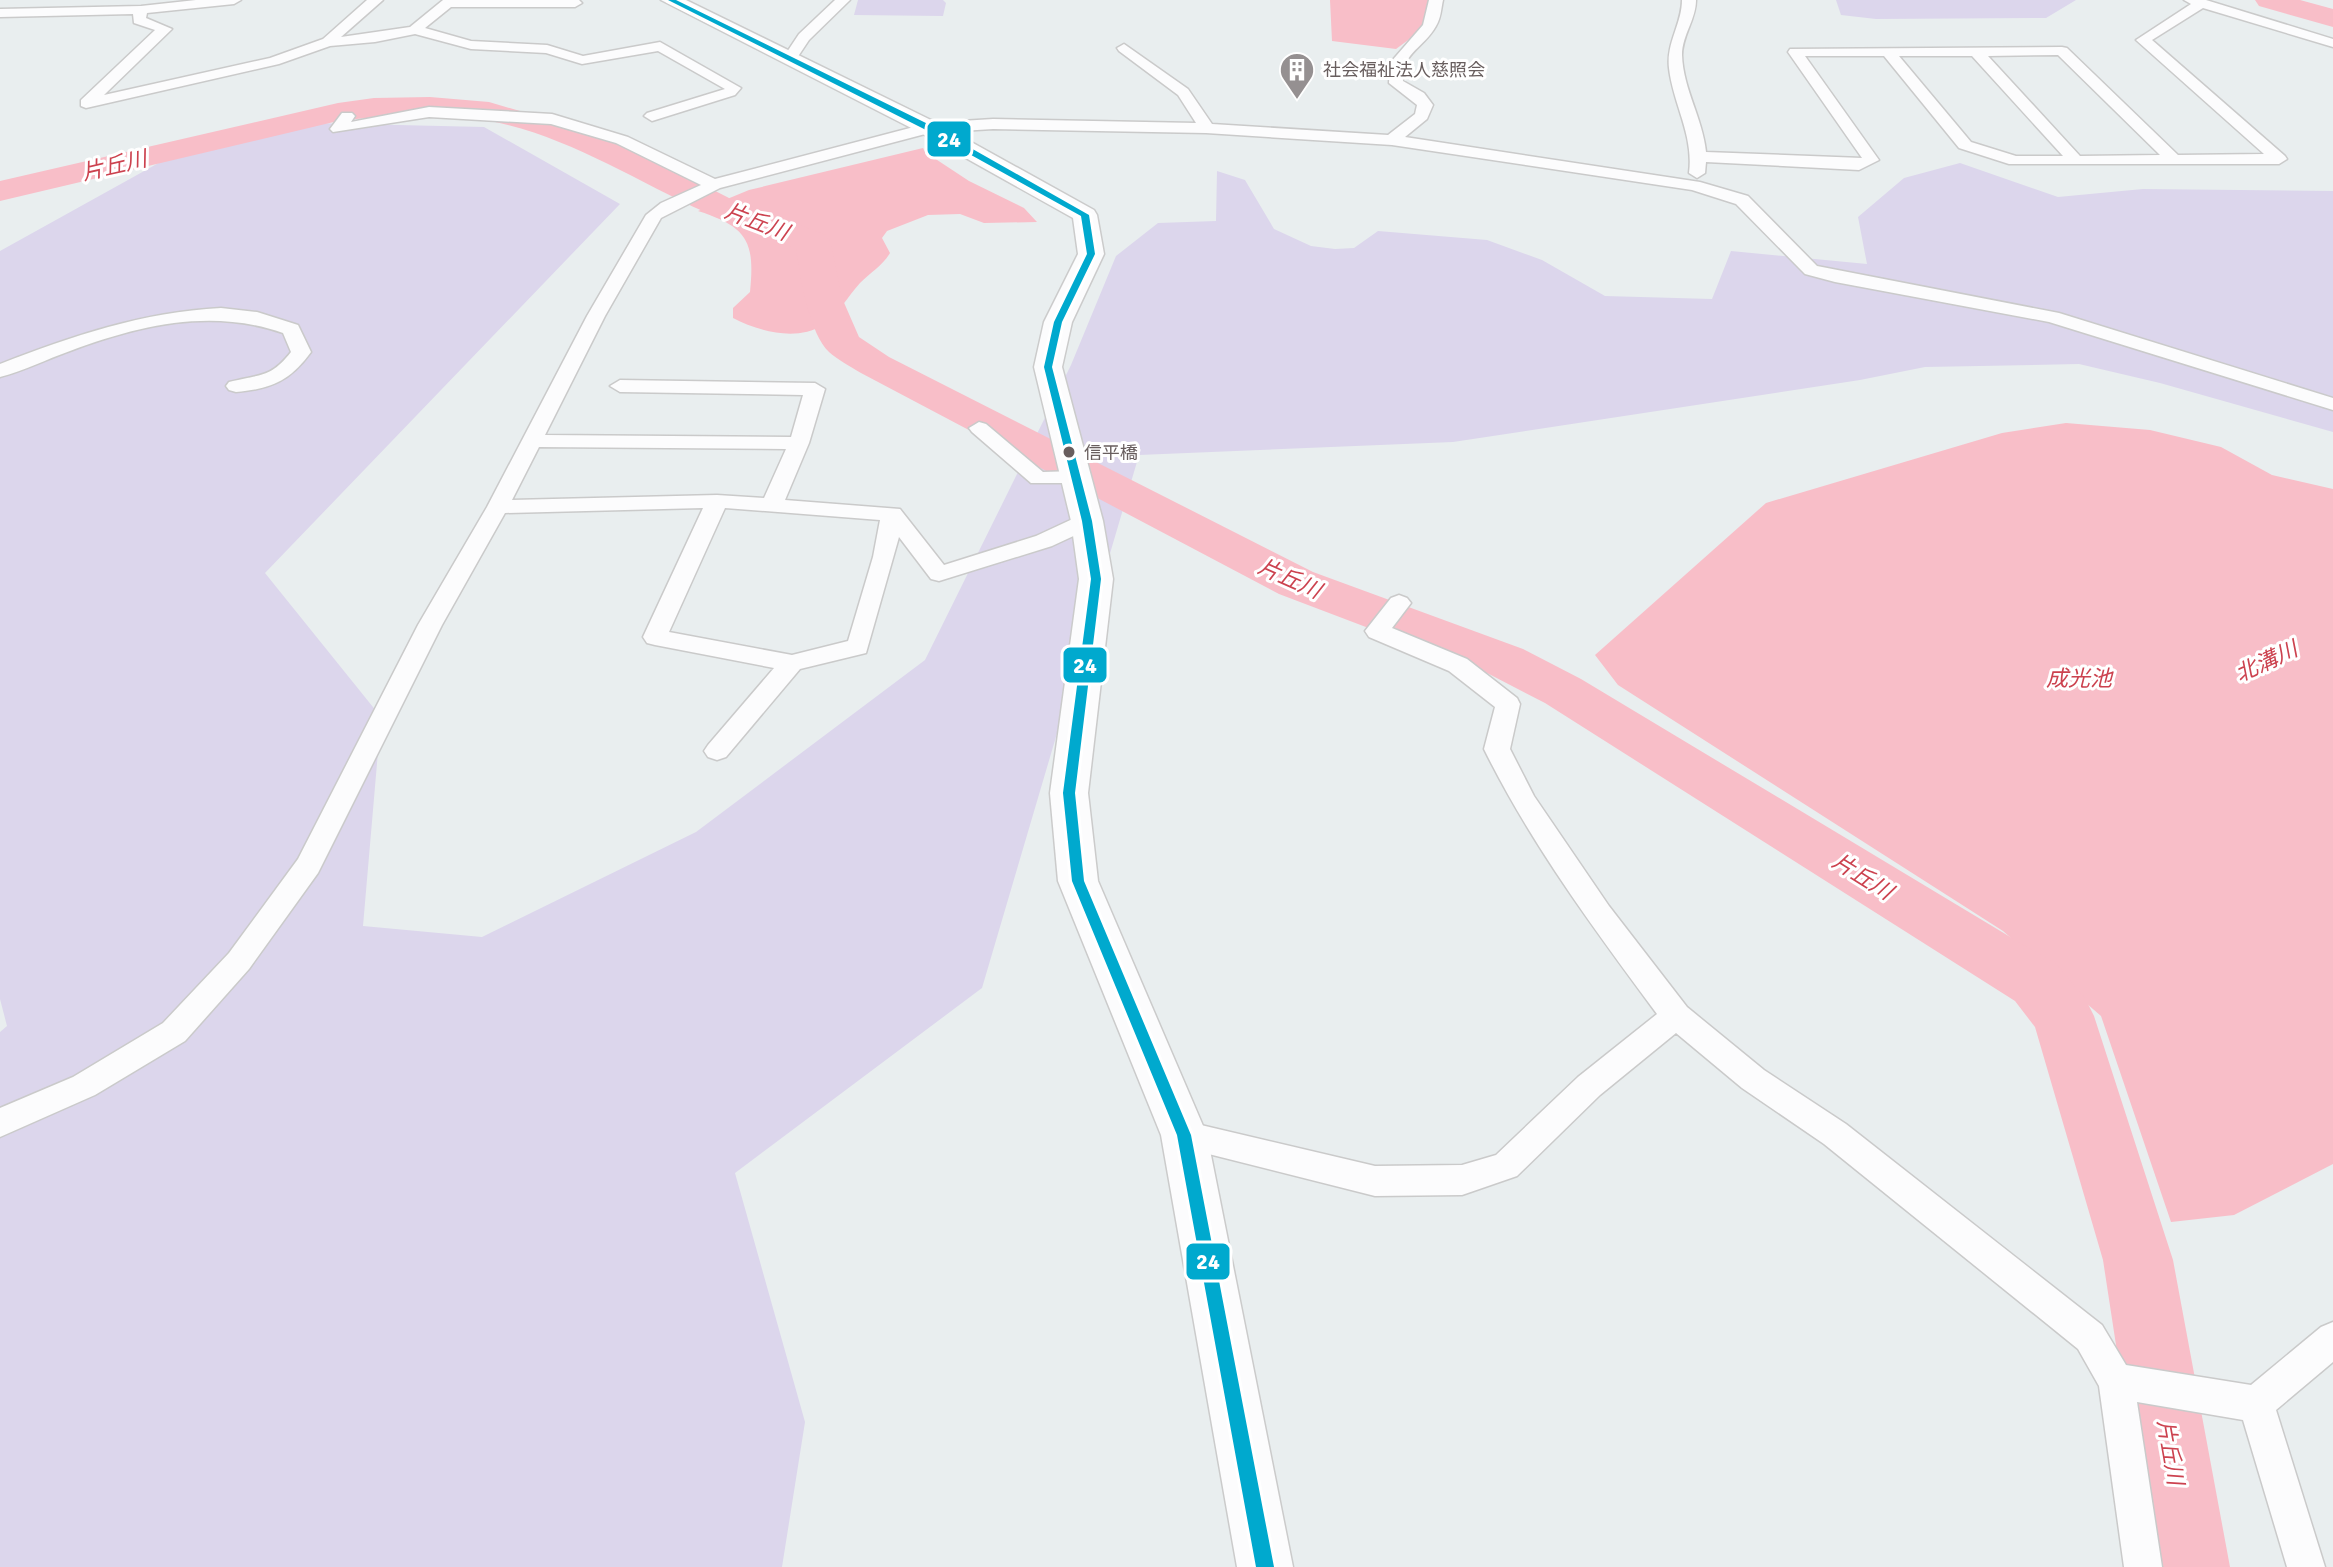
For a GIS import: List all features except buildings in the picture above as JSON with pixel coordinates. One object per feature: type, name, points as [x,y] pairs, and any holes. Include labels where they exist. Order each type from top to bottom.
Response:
[{"type":"street","points":[[0,13],[141,10],[186,2],[234,0]]},
{"type":"street","points":[[328,42],[354,16],[376,0]]},
{"type":"street","points":[[671,0],[929,128],[1085,215],[1091,254],[1058,322],[1048,367],[1087,521],[1096,579],[1069,793],[1078,881],[1184,1135],[1265,1567]]},
{"type":"street","points":[[790,58],[804,37],[843,0]]},
{"type":"street","points":[[1392,140],[1422,116],[1425,105],[1419,96],[1396,83],[1393,69],[1400,54],[1417,41],[1432,23],[1436,0]]},
{"type":"street","points":[[1689,0],[1685,28],[1675,50],[1679,83],[1701,157],[1694,185]]},
{"type":"street","points":[[415,30],[450,2],[575,3]]},
{"type":"street","points":[[1887,51],[1965,145],[2015,161],[2279,159],[2143,40],[2196,2],[2333,43]]},
{"type":"street","points":[[141,10],[139,20],[165,29],[86,103],[274,61],[328,42],[375,38],[415,30],[471,45],[547,49],[582,60],[660,46],[734,88],[730,92],[652,116]]},
{"type":"street","points":[[1124,48],[1180,90],[1203,118],[1206,128]]},
{"type":"street","points":[[1976,51],[2076,161]]},
{"type":"street","points":[[1701,157],[1859,165],[1871,160],[1795,52],[2062,51],[2174,160]]},
{"type":"street","points":[[347,116],[338,129],[429,112],[552,119],[622,140],[714,185]]},
{"type":"street","points":[[0,1123],[84,1086],[174,1032],[239,961],[308,866],[430,625],[498,507],[596,316],[654,215],[714,185],[929,128],[993,124],[1206,128],[1392,140],[1694,185],[1742,200],[1811,270],[1861,283],[2072,323],[2254,382],[2333,404]]},
{"type":"street","points":[[0,371],[142,322],[198,316],[248,316],[268,318],[291,329],[301,352],[283,377],[258,385],[236,386]]},
{"type":"street","points":[[620,386],[815,389],[799,443],[773,503]]},
{"type":"street","points":[[979,428],[1038,479],[1076,477]]},
{"type":"street","points":[[531,441],[799,443]]},
{"type":"street","points":[[498,507],[717,501],[892,514],[939,574],[1044,541],[1087,521]]},
{"type":"street","points":[[717,501],[655,637],[792,663],[858,647],[884,557],[892,514]]},
{"type":"street","points":[[1399,603],[1377,631],[1458,665],[1508,704],[1497,749],[1523,801],[1599,914],[1676,1016],[1753,1079],[1835,1134],[2090,1337],[2116,1381],[2143,1567]]},
{"type":"street","points":[[717,751],[792,663]]},
{"type":"street","points":[[1184,1135],[1375,1181],[1462,1180],[1506,1166],[1589,1086],[1676,1016]]},
{"type":"street","points":[[2116,1381],[2256,1404],[2333,1339]]},
{"type":"street","points":[[2256,1404],[2306,1567]]},
{"type":"shaded area","points":[[858,0],[943,0],[946,3],[943,16],[854,15]]},
{"type":"shaded area","points":[[1836,0],[2076,0],[2046,18],[1876,19],[1841,15]]},
{"type":"shaded area","points":[[311,123],[484,127],[620,204],[265,573],[381,717],[363,926],[482,937],[696,832],[925,660],[1071,365],[1116,256],[1158,223],[1216,221],[1217,171],[1245,180],[1274,229],[1311,246],[1354,248],[1378,231],[1487,240],[1542,260],[1605,296],[1712,299],[1731,251],[1867,264],[1858,217],[1904,178],[1960,163],[2058,197],[2143,189],[2333,191],[2333,432],[2160,383],[2079,364],[1925,367],[1860,380],[1453,442],[1139,455],[982,988],[735,1173],[805,1422],[782,1567],[0,1567],[0,1032],[7,1026],[0,999],[0,251],[164,160]]},
{"type":"water","points":[[1330,0],[1431,0],[1425,11],[1425,21],[1415,35],[1396,49],[1332,41]]},
{"type":"water","points":[[923,148],[969,181],[1024,208],[1037,222],[984,223],[960,214],[928,215],[887,231],[882,238],[890,253],[823,325],[789,334],[754,327],[733,318],[733,308],[750,292],[749,249],[738,230],[698,211],[749,190]]},
{"type":"water","name":"成光池","points":[[2066,423],[2150,430],[2221,447],[2272,475],[2333,489],[2333,1164],[2234,1215],[2171,1222],[2101,1016],[2003,931],[1618,685],[1595,655],[1766,503],[2002,433]]},
{"type":"waterway","name":"北溝川","points":[[2269,0],[2333,18]]},
{"type":"waterway","name":"片丘川","points":[[0,191],[338,112],[374,107],[430,106],[489,111],[597,144],[717,205],[813,243],[823,298],[842,343],[875,365],[1296,583],[1505,661],[1563,691],[2036,983],[2063,1016],[2138,1260],[2190,1567]]},
{"type":"transit line","name":"24","points":[[671,0],[929,128],[1085,215],[1091,254],[1058,322],[1048,367],[1087,521],[1096,579],[1069,793],[1078,881],[1184,1135],[1265,1567]]},
{"type":"place","name":"社会福祉法人慈照会","points":[[1297,101]]},
{"type":"place","name":"信平橋","points":[[1069,452]]}]
